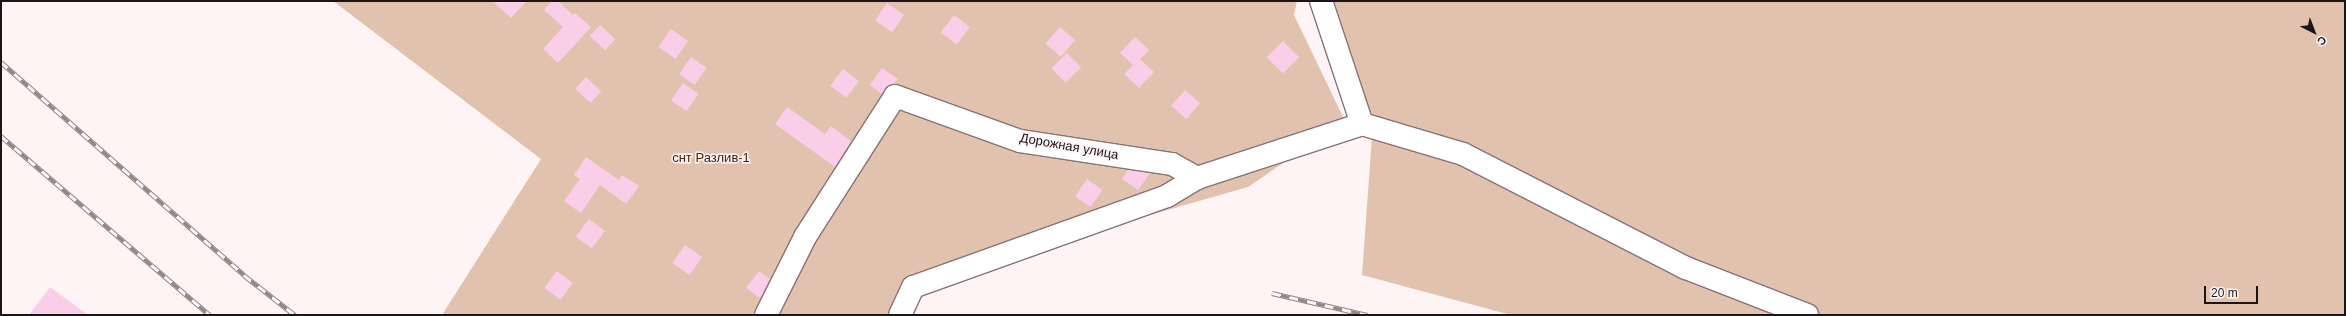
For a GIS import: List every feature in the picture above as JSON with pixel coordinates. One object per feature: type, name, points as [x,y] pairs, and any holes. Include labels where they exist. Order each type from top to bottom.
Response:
[{"type":"street","points":[[1321,1],[1362,124]]},
{"type":"street","name":"Дорожная улица","points":[[766,315],[805,237],[895,96],[1020,141],[1172,164],[1197,178]]},
{"type":"street","points":[[900,315],[913,287],[1167,196],[1197,178],[1362,124],[1463,154],[1686,268],[1807,315]]},
{"type":"green space","name":"снт Разлив-1","points":[[333,1],[1297,1],[1294,15],[1345,121],[1248,187],[912,283],[896,315],[442,315],[541,159]]},
{"type":"green space","points":[[1332,1],[2345,1],[2345,315],[1511,315],[1362,275],[1372,136]]},
{"type":"building","points":[[492,1],[527,1],[511,18]]},
{"type":"building","points":[[552,1],[558,1],[573,15],[575,13],[591,27],[558,63],[543,49],[563,27],[544,10]]},
{"type":"building","points":[[887,3],[904,15],[892,32],[875,20]]},
{"type":"building","points":[[954,15],[970,27],[957,45],[941,33]]},
{"type":"building","points":[[600,25],[615,39],[605,50],[590,36]]},
{"type":"building","points":[[1060,27],[1075,40],[1061,57],[1046,44]]},
{"type":"building","points":[[671,29],[688,41],[676,59],[658,47]]},
{"type":"building","points":[[1135,37],[1149,50],[1140,59],[1154,72],[1139,88],[1124,74],[1133,65],[1120,53]]},
{"type":"building","points":[[1283,41],[1299,57],[1283,74],[1267,57]]},
{"type":"building","points":[[1067,53],[1081,67],[1066,83],[1051,69]]},
{"type":"building","points":[[691,57],[707,68],[695,85],[679,74]]},
{"type":"building","points":[[882,68],[898,79],[882,94],[870,85]]},
{"type":"building","points":[[843,69],[859,81],[846,98],[830,86]]},
{"type":"building","points":[[586,77],[601,91],[590,103],[575,89]]},
{"type":"building","points":[[683,83],[699,94],[687,111],[671,100]]},
{"type":"building","points":[[1185,90],[1200,103],[1186,119],[1171,106]]},
{"type":"building","points":[[787,107],[825,134],[831,126],[851,141],[835,167],[775,124]]},
{"type":"building","points":[[586,157],[619,180],[622,175],[639,186],[626,204],[600,185],[581,213],[564,201],[580,179],[574,175]]},
{"type":"building","points":[[1128,170],[1150,173],[1138,190],[1122,179]]},
{"type":"building","points":[[1087,179],[1103,190],[1091,207],[1075,196]]},
{"type":"building","points":[[589,219],[605,231],[592,249],[576,237]]},
{"type":"building","points":[[685,245],[702,257],[690,275],[672,263]]},
{"type":"building","points":[[557,271],[573,283],[560,300],[544,288]]},
{"type":"building","points":[[759,271],[770,279],[760,298],[746,288]]},
{"type":"building","points":[[50,287],[88,315],[29,315]]},
{"type":"railway","points":[[1,62],[244,275],[295,315]]},
{"type":"railway","points":[[1,136],[210,315]]},
{"type":"railway","points":[[1272,293],[1367,315]]}]
